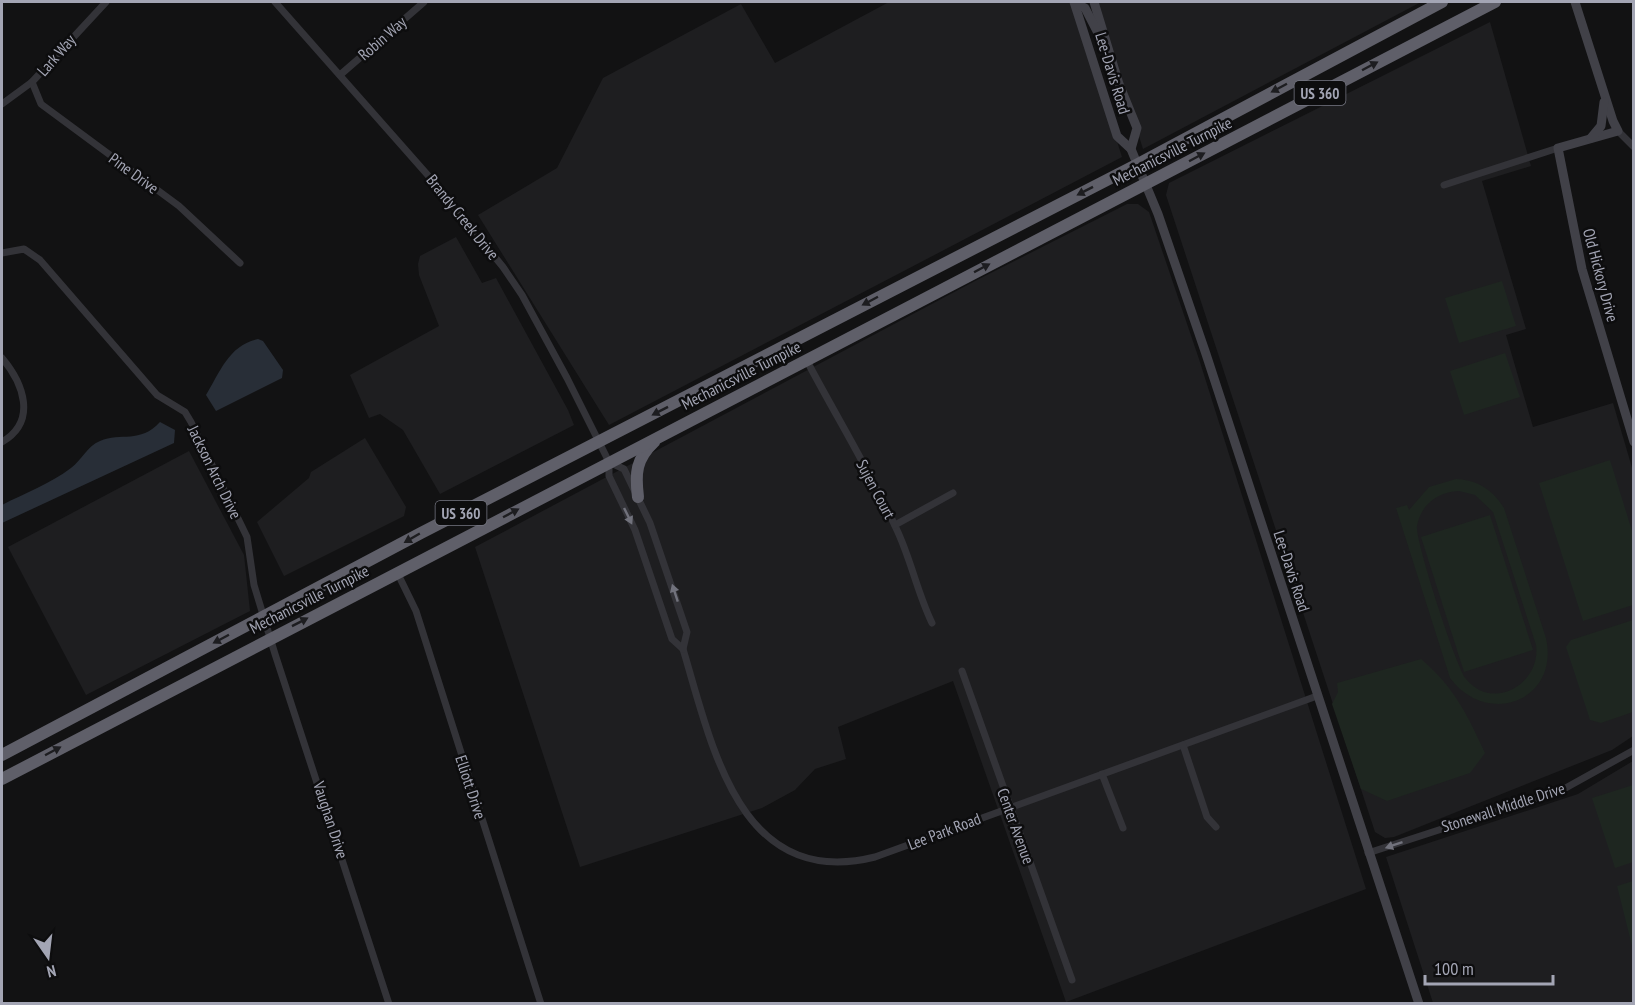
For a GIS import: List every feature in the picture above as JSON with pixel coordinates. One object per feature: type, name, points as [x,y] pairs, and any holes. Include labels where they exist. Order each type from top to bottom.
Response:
[{"type":"highway","name":"Mechanicsville Turnpike","points":[[2,755],[265,616],[1138,164],[1442,2]]},
{"type":"highway","name":"Mechanicsville Turnpike","points":[[2,779],[661,434],[807,361],[1495,2]]},
{"type":"highway","points":[[638,497],[637,465],[645,450],[661,434]]},
{"type":"main road","name":"Lee-Davis Road","points":[[1075,2],[1117,136],[1131,149],[1138,164],[1206,354],[1419,1004]]},
{"type":"main road","points":[[1075,2],[1085,8],[1108,49]]},
{"type":"main road","name":"Lee-Davis Road","points":[[1094,2],[1119,84],[1137,128],[1131,149]]},
{"type":"main road","points":[[1557,148],[1618,130],[1575,2]]},
{"type":"main road","points":[[1590,139],[1601,126],[1604,93]]},
{"type":"main road","name":"Old Hickory Drive","points":[[1557,148],[1582,268],[1634,442]]},
{"type":"street","name":"Lark Way","points":[[2,104],[32,82],[106,2]]},
{"type":"street","name":"Brandy Creek Drive","points":[[275,2],[433,181],[503,267],[522,295],[609,462]]},
{"type":"street","name":"Robin Way","points":[[340,75],[424,2]]},
{"type":"street","name":"Pine Drive","points":[[32,82],[41,104],[179,206],[240,263]]},
{"type":"street","points":[[1618,130],[1634,147]]},
{"type":"street","points":[[1444,185],[1557,148]]},
{"type":"street","name":"Jackson Arch Drive","points":[[2,253],[24,249],[40,260],[157,395],[185,412],[247,537],[254,585],[271,637]]},
{"type":"street","points":[[2,358],[19,381],[25,404],[23,417],[16,429],[2,442]]},
{"type":"street","name":"Sujen Court","points":[[807,361],[895,525],[908,557],[919,596],[932,622]]},
{"type":"street","name":"Lee Park Road","points":[[682,649],[687,632],[664,560],[624,469],[609,462],[609,476],[635,530],[672,639],[682,649],[733,795],[755,825],[787,850],[824,862],[860,861],[1317,696]]},
{"type":"street","points":[[895,525],[952,493]]},
{"type":"street","name":"Elliott Drive","points":[[397,572],[416,611],[541,1004]]},
{"type":"street","name":"Vaughan Drive","points":[[271,637],[389,1004]]},
{"type":"street","name":"Center Avenue","points":[[962,671],[1072,980]]},
{"type":"street","points":[[1183,745],[1208,817],[1216,827]]},
{"type":"street","name":"Stonewall Middle Drive","points":[[1368,853],[1562,790],[1634,750]]},
{"type":"street","points":[[1102,774],[1123,828]]},
{"type":"shaded area","points":[[889,2],[1078,2],[1094,69],[1122,157],[609,425],[478,215],[557,168],[603,78],[741,4],[775,63]]},
{"type":"shaded area","points":[[1097,2],[1421,2],[1143,149]]},
{"type":"shaded area","points":[[1490,22],[1531,166],[1482,181],[1526,329],[1506,335],[1533,427],[1613,403],[1633,471],[1633,736],[1612,750],[1394,837],[1385,838],[1375,832],[1166,195],[1169,183]]},
{"type":"shaded area","points":[[1127,204],[1138,204],[1149,212],[1199,359],[1366,889],[1066,1002],[953,681],[838,727],[846,759],[815,769],[795,790],[762,808],[580,867],[475,547],[975,281]]},
{"type":"shaded area","points":[[456,237],[482,283],[496,278],[574,425],[440,494],[403,430],[380,414],[369,418],[350,375],[439,326],[419,275],[418,264],[420,256]]},
{"type":"shaded area","points":[[1502,281],[1516,326],[1459,343],[1445,298]]},
{"type":"shaded area","points":[[258,339],[263,341],[283,370],[282,378],[216,411],[206,395],[221,369],[232,353],[248,342]]},
{"type":"shaded area","points":[[1505,353],[1520,397],[1464,415],[1450,371]]},
{"type":"shaded area","points":[[160,422],[175,430],[174,443],[2,523],[2,505],[63,474],[75,465],[95,443],[145,433]]},
{"type":"shaded area","points":[[365,438],[406,507],[404,516],[284,576],[257,522],[309,478],[311,472]]},
{"type":"shaded area","points":[[189,451],[244,555],[250,611],[86,695],[8,547]]},
{"type":"shaded area","points":[[1610,460],[1633,534],[1633,605],[1583,621],[1539,483]]},
{"type":"shaded area","points":[[1456,479],[1471,481],[1489,491],[1504,508],[1546,638],[1547,660],[1542,678],[1532,692],[1517,700],[1500,704],[1483,702],[1465,693],[1450,678],[1396,508],[1407,505],[1409,510],[1429,487]],"holes":[[[1459,491],[1475,495],[1493,512],[1536,645],[1536,659],[1523,682],[1501,693],[1489,693],[1477,689],[1466,679],[1461,670],[1437,603],[1418,536],[1419,518],[1422,511],[1432,501],[1451,492]]]},
{"type":"shaded area","points":[[1490,515],[1533,650],[1464,672],[1421,537]]},
{"type":"shaded area","points":[[1633,620],[1633,712],[1601,723],[1590,720],[1566,647],[1571,640]]},
{"type":"shaded area","points":[[1421,659],[1442,680],[1459,702],[1485,753],[1470,773],[1387,801],[1361,789],[1332,704],[1338,692],[1337,683]]},
{"type":"shaded area","points":[[1633,761],[1633,1003],[1433,1003],[1386,857],[1578,794]]},
{"type":"shaded area","points":[[1633,785],[1633,862],[1615,868],[1592,798]]},
{"type":"shaded area","points":[[1633,881],[1633,950],[1617,886]]}]
